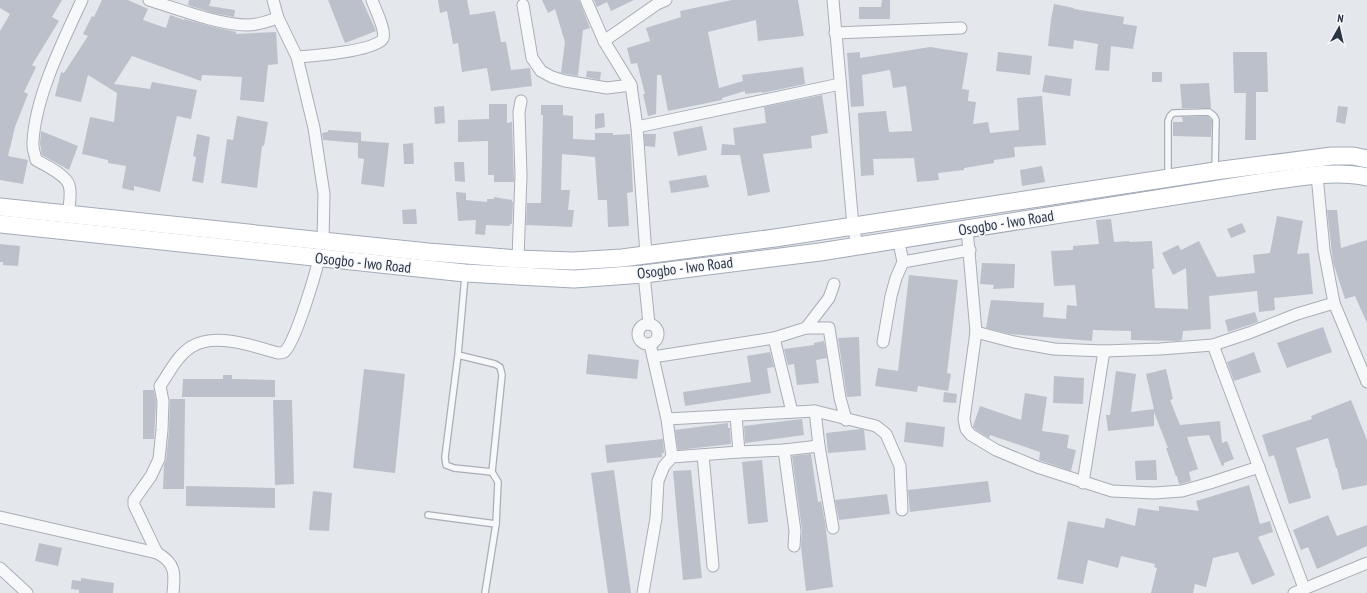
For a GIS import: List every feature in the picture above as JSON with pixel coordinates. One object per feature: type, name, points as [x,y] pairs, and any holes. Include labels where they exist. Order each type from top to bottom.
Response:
[{"type":"main road","name":"Osogbo - Iwo Road","points":[[0,207],[428,252],[518,259],[573,261],[622,258],[853,226],[1215,171],[1332,156],[1353,156],[1367,159]]},
{"type":"main road","name":"Osogbo - Iwo Road","points":[[0,224],[319,259],[466,273],[574,279],[644,274],[820,252],[898,238],[967,229],[1208,190],[1317,175],[1352,175],[1367,177]]},
{"type":"main road","points":[[377,264],[378,247]]},
{"type":"street","points":[[68,214],[69,183],[66,179],[49,167],[36,160],[32,143],[39,106],[57,55],[82,0]]},
{"type":"street","points":[[149,0],[199,16],[237,25],[262,23],[278,18]]},
{"type":"street","points":[[273,0],[278,18],[297,57],[314,128],[323,187],[323,241]]},
{"type":"street","points":[[297,57],[338,53],[372,46],[381,42],[384,31],[372,0]]},
{"type":"street","points":[[586,0],[604,41],[631,85],[637,127],[646,255]]},
{"type":"street","points":[[604,41],[657,4],[666,0]]},
{"type":"street","points":[[833,0],[853,226],[857,245]]},
{"type":"street","points":[[523,5],[532,58],[541,71],[552,77],[565,81],[607,88],[631,85]]},
{"type":"street","points":[[835,33],[961,28]]},
{"type":"street","points":[[637,127],[840,84]]},
{"type":"street","points":[[518,259],[521,175],[519,112],[521,101]]},
{"type":"street","points":[[1317,175],[1324,250],[1334,303],[1367,382]]},
{"type":"street","points":[[967,229],[976,332],[964,419],[966,428],[971,435],[996,450],[1037,467],[1083,483],[1112,491],[1154,494],[1182,491],[1259,468]]},
{"type":"street","points":[[884,342],[891,296],[896,278],[903,262],[898,238]]},
{"type":"street","points":[[903,262],[970,250]]},
{"type":"street","points":[[157,553],[134,505],[134,500],[151,476],[159,459],[162,416],[160,386],[179,358],[191,347],[206,342],[223,341],[246,344],[278,353],[285,351],[303,311],[319,259]]},
{"type":"street","points":[[644,274],[649,324],[642,326],[638,332],[638,335],[641,341],[650,344],[667,419],[672,457]]},
{"type":"street","points":[[806,328],[829,298],[834,284]]},
{"type":"street","points":[[976,332],[1014,342],[1054,348],[1104,351],[1213,345],[1249,333],[1297,314],[1334,303]]},
{"type":"street","points":[[653,357],[774,338],[806,328],[829,328],[840,398],[846,420]]},
{"type":"street","points":[[774,338],[792,412]]},
{"type":"street","points":[[1213,345],[1304,588]]},
{"type":"street","points":[[1083,483],[1104,351]]},
{"type":"street","points":[[815,412],[819,446],[833,528]]},
{"type":"street","points":[[667,419],[815,412],[876,426],[886,434],[900,466],[902,510]]},
{"type":"street","points":[[736,416],[739,452]]},
{"type":"street","points":[[643,593],[656,518],[658,481],[664,466],[672,457],[784,450],[819,446]]},
{"type":"street","points":[[784,450],[795,531],[794,546]]},
{"type":"street","points":[[703,455],[713,566]]},
{"type":"street","points":[[0,517],[157,553],[166,557],[172,565],[176,591]]},
{"type":"street","points":[[1294,593],[1367,563]]},
{"type":"street","points":[[0,568],[27,593]]},
{"type":"lane","points":[[1168,178],[1168,121],[1173,113],[1209,112],[1214,116],[1216,120],[1215,171]]},
{"type":"lane","points":[[466,273],[458,355],[445,457],[446,464],[454,468],[492,472]]},
{"type":"lane","points":[[458,355],[495,364],[500,367],[502,375],[492,472],[498,482],[496,524],[486,593]]},
{"type":"lane","points":[[428,515],[496,524]]},
{"type":"building","points":[[0,0],[62,0],[52,17],[59,21],[32,65],[36,67],[24,92],[28,94],[15,127],[8,156],[28,160],[23,184],[0,180],[0,31],[10,14],[0,8]]},
{"type":"building","points":[[102,0],[128,0],[148,9],[143,20],[166,28],[170,15],[184,20],[236,32],[236,34],[276,32],[278,64],[268,65],[264,102],[240,100],[242,77],[202,75],[201,81],[132,56],[114,84],[150,89],[152,82],[197,90],[191,119],[177,116],[160,192],[134,186],[134,191],[122,188],[126,166],[108,163],[108,160],[82,154],[90,117],[114,122],[117,93],[88,75],[81,102],[55,96],[61,72],[64,73],[88,36],[83,34],[92,16],[94,17]]},
{"type":"building","points":[[189,0],[211,0],[209,6],[235,10],[234,17],[213,13],[188,5]]},
{"type":"building","points":[[328,0],[362,0],[376,31],[345,43]]},
{"type":"building","points":[[438,0],[467,0],[470,15],[495,11],[501,42],[506,42],[511,70],[530,68],[532,86],[491,91],[487,68],[462,72],[458,43],[453,44],[447,11],[440,13]]},
{"type":"building","points":[[542,0],[579,0],[590,28],[583,30],[578,76],[561,73],[565,42],[555,9],[548,13]]},
{"type":"building","points":[[594,0],[634,0],[611,11],[607,2],[597,7]]},
{"type":"building","points":[[732,0],[798,0],[804,36],[758,41],[756,20],[708,32],[719,88],[743,81],[742,75],[803,67],[805,84],[762,93],[745,94],[745,91],[722,98],[722,100],[668,111],[661,75],[657,75],[656,114],[648,116],[643,94],[645,94],[637,63],[631,64],[627,48],[650,41],[646,28],[681,17],[680,11]]},
{"type":"building","points":[[882,0],[890,0],[890,19],[859,19],[859,7],[881,7]]},
{"type":"building","points":[[1054,4],[1074,9],[1124,17],[1123,24],[1137,26],[1133,49],[1111,46],[1109,71],[1095,70],[1098,44],[1074,40],[1073,49],[1048,46]]},
{"type":"building","points":[[930,47],[968,53],[962,89],[969,90],[968,101],[976,102],[973,124],[988,122],[990,133],[1019,130],[1017,98],[1042,96],[1046,145],[1014,147],[1015,157],[994,160],[994,163],[964,168],[964,170],[938,173],[939,180],[917,182],[914,158],[873,159],[874,175],[861,176],[858,113],[886,111],[889,132],[912,131],[906,86],[893,88],[890,70],[862,75],[864,106],[851,107],[847,53],[860,52],[860,58]]},
{"type":"building","points":[[998,52],[1032,56],[1030,75],[996,71]]},
{"type":"building","points":[[1233,52],[1267,52],[1268,92],[1256,92],[1256,140],[1245,140],[1246,93],[1234,93]]},
{"type":"building","points":[[587,71],[601,72],[600,80],[586,77]]},
{"type":"building","points":[[1152,72],[1162,72],[1162,82],[1152,82]]},
{"type":"building","points":[[1045,75],[1072,79],[1070,96],[1042,92]]},
{"type":"building","points":[[1209,83],[1211,108],[1182,108],[1180,84]]},
{"type":"building","points":[[822,95],[828,133],[811,136],[812,148],[763,154],[770,192],[748,196],[740,155],[721,155],[722,144],[735,145],[733,128],[766,123],[764,107]]},
{"type":"building","points":[[489,104],[507,104],[507,123],[512,122],[514,182],[494,182],[494,175],[488,175],[488,141],[458,142],[458,120],[489,119]]},
{"type":"building","points":[[541,105],[563,105],[563,115],[573,116],[573,139],[595,140],[595,133],[613,133],[613,135],[630,134],[633,192],[627,193],[629,226],[608,227],[607,200],[598,200],[595,157],[562,154],[561,190],[570,190],[568,210],[574,210],[572,227],[526,225],[527,203],[541,203],[543,115],[541,115]]},
{"type":"building","points":[[444,106],[445,123],[435,124],[434,107]]},
{"type":"building","points":[[1338,106],[1348,107],[1345,124],[1336,122]]},
{"type":"building","points":[[604,113],[605,127],[595,129],[595,114]]},
{"type":"building","points":[[237,116],[268,122],[264,146],[262,146],[257,188],[221,183],[227,139],[233,140]]},
{"type":"building","points":[[1208,116],[1212,121],[1211,137],[1173,136],[1173,122],[1183,122],[1182,117]]},
{"type":"building","points":[[702,126],[707,150],[678,156],[673,132]]},
{"type":"building","points":[[328,130],[361,132],[361,141],[389,143],[384,187],[361,184],[364,159],[358,158],[358,143],[323,140],[322,133],[328,132]]},
{"type":"building","points":[[41,131],[78,146],[69,170],[42,155],[40,144]]},
{"type":"building","points":[[197,134],[210,137],[203,183],[192,181],[196,157],[193,156]]},
{"type":"building","points":[[644,134],[656,134],[655,147],[645,146]]},
{"type":"building","points":[[413,143],[414,164],[404,164],[403,144]]},
{"type":"building","points":[[454,162],[464,162],[465,182],[455,181]]},
{"type":"building","points":[[1042,166],[1045,182],[1022,186],[1020,170]]},
{"type":"building","points":[[706,175],[709,187],[671,193],[669,181]]},
{"type":"building","points":[[456,192],[466,193],[466,200],[487,202],[487,199],[494,199],[494,197],[512,200],[512,224],[510,224],[510,226],[486,225],[485,235],[475,234],[476,220],[458,221]]},
{"type":"building","points":[[416,209],[417,224],[403,224],[402,210]]},
{"type":"building","points":[[1327,210],[1337,210],[1341,248],[1367,240],[1367,323],[1355,296],[1345,299],[1333,262]]},
{"type":"building","points":[[1277,216],[1303,221],[1297,254],[1309,253],[1313,294],[1274,298],[1275,310],[1259,312],[1257,291],[1209,296],[1211,329],[1183,331],[1182,340],[1177,341],[1131,340],[1131,331],[1093,330],[1092,341],[1010,334],[986,328],[991,300],[1044,303],[1043,317],[1066,319],[1067,305],[1077,306],[1075,285],[1054,286],[1051,251],[1073,250],[1073,246],[1099,244],[1096,220],[1111,219],[1114,242],[1152,241],[1154,269],[1152,269],[1155,308],[1188,309],[1186,268],[1173,275],[1162,253],[1178,245],[1181,250],[1199,241],[1217,277],[1255,273],[1253,255],[1270,253]]},
{"type":"building","points":[[1242,223],[1246,232],[1231,238],[1227,229]]},
{"type":"building","points":[[0,244],[20,246],[18,266],[3,265],[3,262],[0,262]]},
{"type":"building","points":[[982,263],[1015,264],[1014,288],[993,289],[994,285],[980,284]]},
{"type":"building","points":[[909,275],[958,280],[947,373],[951,374],[948,391],[918,386],[917,392],[875,386],[878,368],[898,371]]},
{"type":"building","points":[[1255,312],[1258,322],[1228,332],[1225,320]]},
{"type":"building","points":[[1323,327],[1332,352],[1287,368],[1277,343]]},
{"type":"building","points":[[859,337],[861,396],[847,397],[838,338]]},
{"type":"building","points":[[824,341],[827,358],[816,360],[819,383],[797,385],[794,364],[788,365],[784,349],[814,345],[814,343]]},
{"type":"building","points":[[770,352],[774,367],[767,368],[771,393],[685,406],[683,392],[751,382],[747,356]]},
{"type":"building","points":[[1254,352],[1261,372],[1234,381],[1227,362]]},
{"type":"building","points":[[588,354],[639,360],[637,379],[586,374]]},
{"type":"building","points":[[364,369],[405,374],[395,473],[353,468]]},
{"type":"building","points":[[1166,369],[1173,399],[1170,400],[1180,425],[1220,421],[1222,443],[1227,441],[1234,459],[1224,463],[1222,466],[1209,435],[1187,437],[1198,469],[1189,472],[1191,481],[1181,484],[1179,484],[1176,476],[1166,448],[1168,448],[1154,412],[1154,426],[1108,431],[1106,415],[1110,415],[1116,371],[1136,374],[1131,412],[1154,409],[1146,374]]},
{"type":"building","points":[[223,375],[232,375],[232,379],[275,380],[275,397],[182,397],[183,379],[223,379]]},
{"type":"building","points":[[1054,376],[1084,378],[1083,404],[1053,403]]},
{"type":"building","points":[[143,390],[154,390],[156,402],[154,439],[143,439]]},
{"type":"building","points":[[944,392],[957,394],[956,403],[943,402]]},
{"type":"building","points":[[1025,393],[1047,397],[1042,431],[1069,435],[1067,448],[1076,450],[1071,471],[1039,460],[1040,452],[990,435],[989,438],[976,430],[973,426],[980,406],[1021,420]]},
{"type":"building","points":[[170,399],[185,399],[184,489],[163,489],[164,465],[166,460],[169,431]]},
{"type":"building","points":[[273,400],[292,400],[294,484],[275,485]]},
{"type":"building","points":[[1351,400],[1367,440],[1367,485],[1342,490],[1328,438],[1296,448],[1311,498],[1289,504],[1274,455],[1269,457],[1262,435],[1312,419],[1311,416]]},
{"type":"building","points":[[802,419],[804,435],[745,443],[744,426]]},
{"type":"building","points":[[906,422],[945,427],[943,447],[904,442]]},
{"type":"building","points":[[728,423],[728,428],[730,428],[731,444],[678,450],[675,430]]},
{"type":"building","points":[[861,429],[864,430],[866,450],[828,453],[826,433]]},
{"type":"building","points":[[663,439],[664,453],[662,453],[662,457],[607,463],[605,445]]},
{"type":"building","points":[[811,454],[818,502],[821,501],[825,522],[833,587],[806,591],[801,547],[802,530],[792,456]]},
{"type":"building","points":[[762,460],[768,522],[748,524],[742,462]]},
{"type":"building","points":[[1156,460],[1157,480],[1136,480],[1135,461]]},
{"type":"building","points":[[614,470],[631,593],[608,593],[591,473]]},
{"type":"building","points":[[691,470],[702,578],[683,580],[673,471]]},
{"type":"building","points":[[988,481],[991,502],[910,512],[908,490]]},
{"type":"building","points":[[1249,485],[1260,524],[1270,521],[1273,532],[1258,537],[1275,575],[1252,585],[1238,552],[1213,558],[1206,587],[1195,584],[1193,593],[1151,593],[1157,568],[1154,567],[1155,564],[1121,556],[1118,568],[1088,560],[1083,584],[1057,579],[1068,521],[1104,528],[1106,518],[1135,526],[1138,508],[1159,511],[1159,506],[1199,511],[1196,501]]},
{"type":"building","points":[[186,486],[275,488],[275,508],[186,506]]},
{"type":"building","points":[[313,491],[332,493],[329,531],[309,530]]},
{"type":"building","points":[[887,494],[890,514],[839,520],[835,500]]},
{"type":"building","points":[[1328,515],[1337,536],[1367,525],[1367,546],[1317,569],[1308,547],[1301,550],[1293,530]]},
{"type":"building","points":[[39,543],[62,548],[58,566],[35,561]]},
{"type":"building","points":[[81,578],[114,583],[113,593],[79,593],[79,590],[71,589],[72,580],[81,581]]}]
